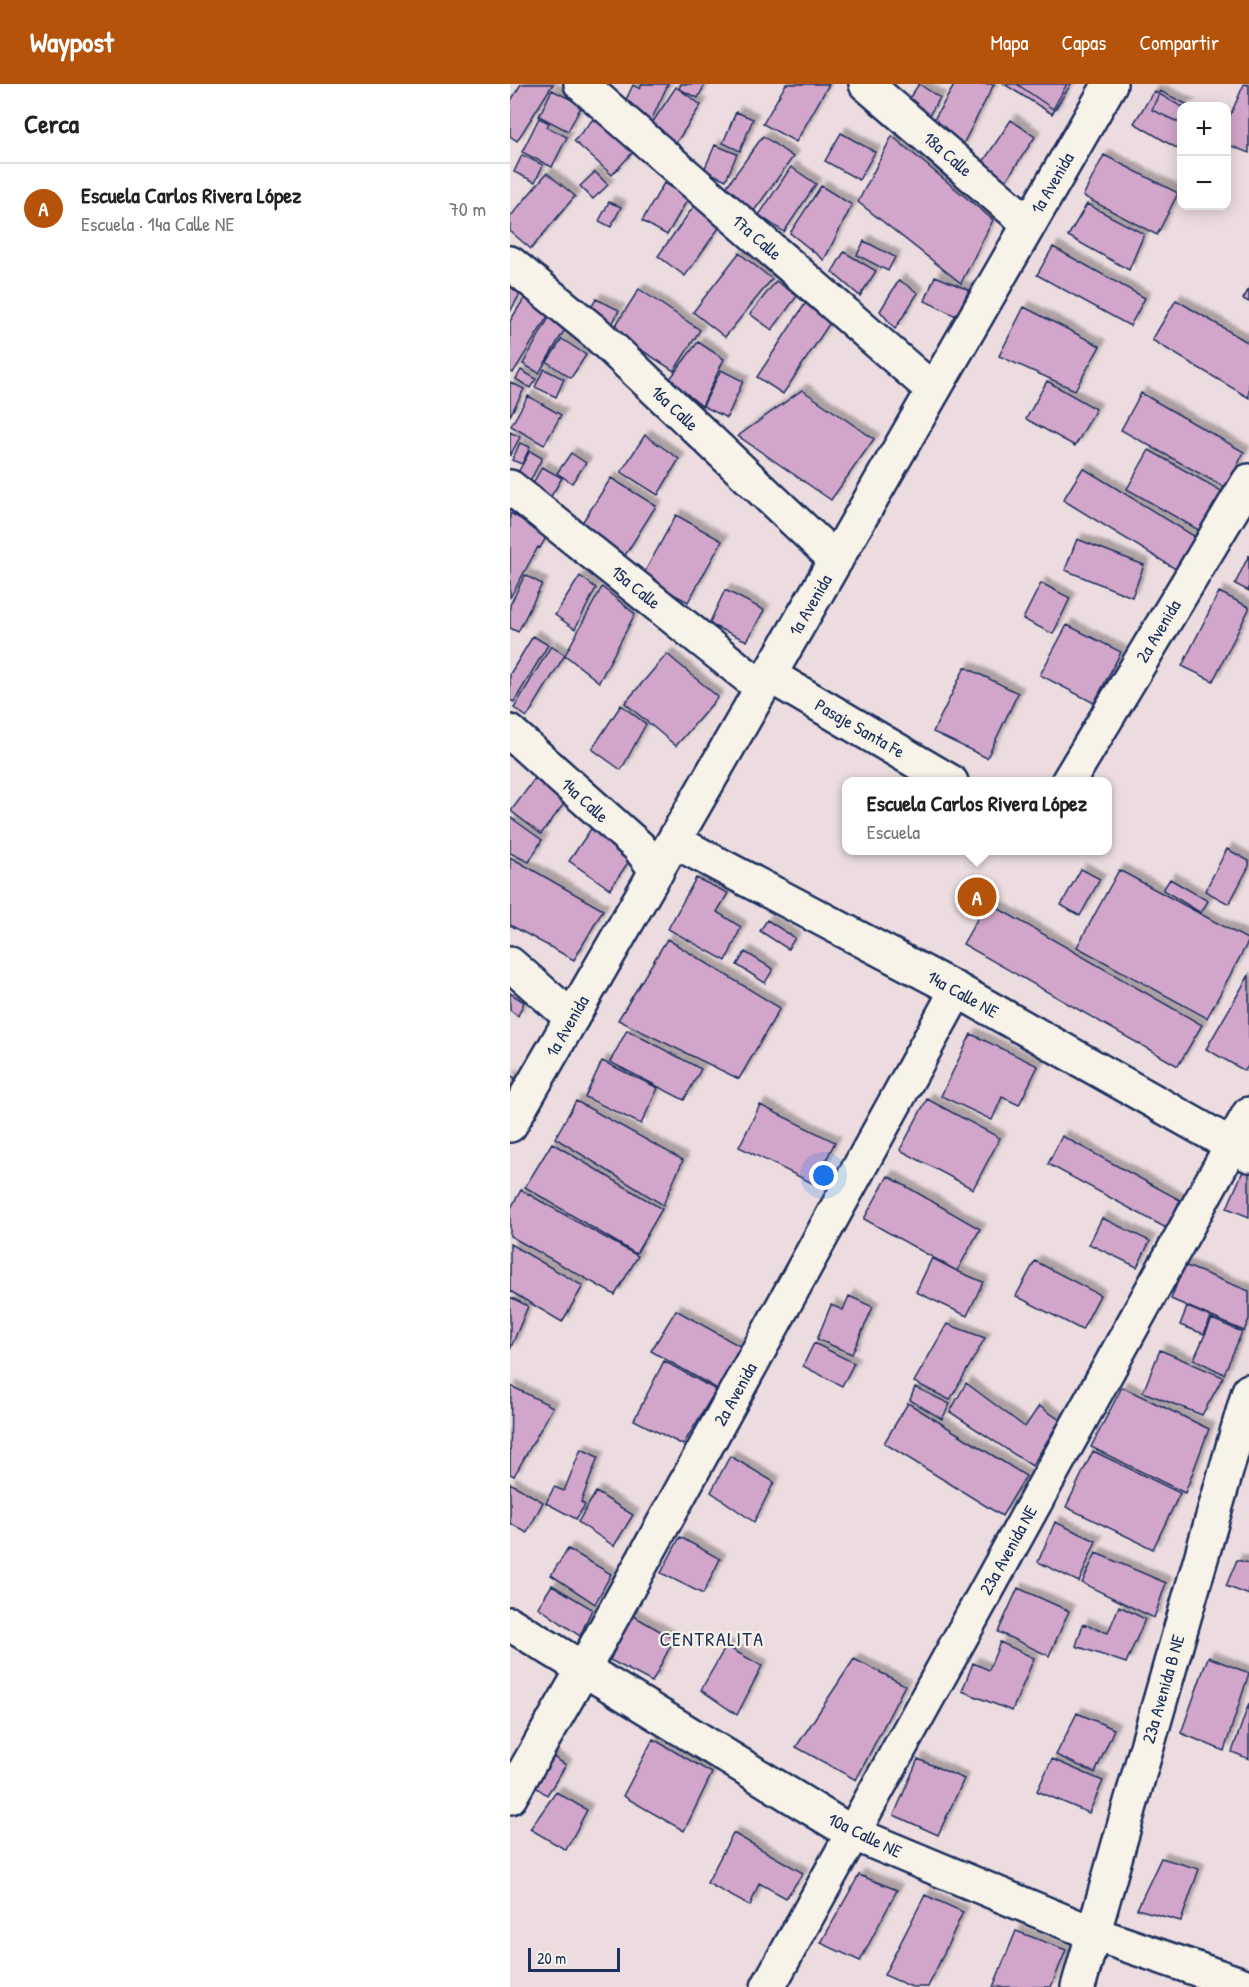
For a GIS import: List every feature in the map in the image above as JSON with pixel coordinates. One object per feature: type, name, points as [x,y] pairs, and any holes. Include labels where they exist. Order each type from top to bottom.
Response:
[{"type":"street","name":"17a Calle","points":[[581,84],[933,390]]},
{"type":"street","name":"18a Calle","points":[[866,84],[1029,224]]},
{"type":"street","name":"1a Avenida","points":[[510,1125],[1110,84]]},
{"type":"street","name":"16a Calle","points":[[510,263],[596,333],[836,560]]},
{"type":"street","name":"2a Avenida","points":[[1071,777],[1249,481]]},
{"type":"street","name":"15a Calle","points":[[510,487],[766,681]]},
{"type":"street","name":"Pasaje Santa Fe","points":[[766,681],[942,777]]},
{"type":"street","name":"14a Calle","points":[[510,732],[639,847],[657,870]]},
{"type":"street","name":"14a Calle NE","points":[[674,841],[957,990],[1240,1150]]},
{"type":"street","points":[[510,964],[572,1018]]},
{"type":"street","name":"2a Avenida","points":[[510,1797],[584,1668],[957,990]]},
{"type":"street","name":"23a Avenida NE","points":[[768,1987],[852,1833],[1240,1150],[1249,1114]]},
{"type":"street","name":"23a Avenida B NE","points":[[1078,1987],[1249,1391]]},
{"type":"street","name":"10a Calle NE","points":[[510,1624],[852,1833],[1092,1933],[1249,1987]]},
{"type":"building","points":[[521,84],[553,84],[517,141],[510,136],[510,102]]},
{"type":"building","points":[[642,84],[668,84],[650,123],[623,106],[633,85],[640,89]]},
{"type":"building","points":[[681,84],[705,84],[698,98],[679,89]]},
{"type":"building","points":[[786,84],[829,84],[796,142],[763,124]]},
{"type":"building","points":[[919,84],[940,98],[924,123],[902,109]]},
{"type":"building","points":[[955,84],[994,84],[960,150],[927,131]]},
{"type":"building","points":[[1004,84],[1071,84],[1052,114]]},
{"type":"building","points":[[1017,84],[1067,84],[1053,109]]},
{"type":"building","points":[[1244,84],[1249,85],[1249,153],[1231,146],[1231,114]]},
{"type":"building","points":[[676,87],[701,105],[674,146],[648,129]]},
{"type":"building","points":[[552,90],[582,105],[568,131],[539,116]]},
{"type":"building","points":[[1154,91],[1177,104],[1177,148],[1134,123]]},
{"type":"building","points":[[1160,91],[1182,102],[1177,102],[1177,122],[1152,110]]},
{"type":"building","points":[[736,112],[753,119],[740,151],[723,143]]},
{"type":"building","points":[[596,116],[634,151],[612,175],[574,141]]},
{"type":"building","points":[[539,118],[549,123],[547,127],[567,137],[552,167],[522,152]]},
{"type":"building","points":[[1011,120],[1035,137],[1003,185],[979,168]]},
{"type":"building","points":[[841,133],[875,152],[859,180],[825,161]]},
{"type":"building","points":[[763,136],[793,157],[754,211],[724,190]]},
{"type":"building","points":[[892,136],[993,220],[961,283],[858,202]]},
{"type":"building","points":[[715,145],[737,154],[726,180],[704,170]]},
{"type":"building","points":[[522,155],[543,165],[535,182],[514,172]]},
{"type":"building","points":[[1104,155],[1177,192],[1157,235],[1083,196]]},
{"type":"building","points":[[791,167],[816,184],[784,232],[759,215]]},
{"type":"building","points":[[595,172],[608,185],[593,199],[580,186]]},
{"type":"building","points":[[547,173],[575,196],[531,249],[510,231],[510,217]]},
{"type":"building","points":[[664,183],[689,197],[667,235],[642,221]]},
{"type":"building","points":[[821,186],[852,205],[824,260],[790,233]]},
{"type":"building","points":[[609,202],[621,207],[611,227],[599,221]]},
{"type":"building","points":[[1087,204],[1144,234],[1129,270],[1068,236]]},
{"type":"building","points":[[694,206],[721,225],[685,276],[658,256]]},
{"type":"building","points":[[864,241],[895,257],[888,271],[857,255]]},
{"type":"building","points":[[1053,247],[1145,298],[1130,326],[1037,275]]},
{"type":"building","points":[[844,252],[876,271],[860,296],[832,272]]},
{"type":"building","points":[[739,253],[772,279],[725,337],[693,312]]},
{"type":"building","points":[[935,276],[969,290],[956,316],[925,301]]},
{"type":"building","points":[[510,277],[523,288],[510,312]]},
{"type":"building","points":[[899,280],[918,293],[895,329],[880,311]]},
{"type":"building","points":[[776,281],[797,296],[772,330],[750,314]]},
{"type":"building","points":[[639,289],[700,330],[674,371],[612,331]]},
{"type":"building","points":[[1249,289],[1249,302],[1243,299]]},
{"type":"building","points":[[525,297],[550,313],[513,373],[510,371],[510,321]]},
{"type":"building","points":[[596,299],[619,310],[612,325],[588,314]]},
{"type":"building","points":[[1176,300],[1249,343],[1249,398],[1152,340]]},
{"type":"building","points":[[807,301],[833,318],[783,394],[757,377]]},
{"type":"building","points":[[1024,307],[1100,346],[1075,390],[999,356]]},
{"type":"building","points":[[550,316],[567,326],[539,373],[523,364]]},
{"type":"building","points":[[562,339],[586,355],[571,378],[547,362]]},
{"type":"building","points":[[698,342],[724,359],[702,406],[669,380]]},
{"type":"building","points":[[544,369],[564,379],[556,397],[535,387]]},
{"type":"building","points":[[521,370],[536,379],[530,388],[516,379]]},
{"type":"building","points":[[721,370],[743,381],[727,418],[703,406]]},
{"type":"building","points":[[1047,381],[1096,409],[1075,446],[1026,419]]},
{"type":"building","points":[[510,382],[524,389],[510,416]]},
{"type":"building","points":[[802,390],[874,439],[831,500],[738,436]]},
{"type":"building","points":[[1141,393],[1244,452],[1226,488],[1121,430]]},
{"type":"building","points":[[528,396],[561,415],[544,445],[511,426]]},
{"type":"building","points":[[510,432],[520,437],[510,456]]},
{"type":"building","points":[[645,435],[679,459],[658,495],[621,472]]},
{"type":"building","points":[[520,443],[530,447],[522,464],[512,460]]},
{"type":"building","points":[[1149,450],[1223,492],[1202,532],[1127,489]]},
{"type":"building","points":[[530,451],[542,458],[529,483],[516,476]]},
{"type":"building","points":[[571,453],[586,463],[572,483],[557,473]]},
{"type":"building","points":[[542,467],[562,478],[550,498],[531,487]]},
{"type":"building","points":[[1083,468],[1202,541],[1182,573],[1063,500]]},
{"type":"building","points":[[611,478],[656,506],[624,557],[578,529]]},
{"type":"building","points":[[510,513],[548,534],[540,548],[538,547],[510,598]]},
{"type":"building","points":[[676,515],[722,541],[688,602],[642,577]]},
{"type":"building","points":[[1077,539],[1144,565],[1132,597],[1065,570]]},
{"type":"building","points":[[1249,555],[1249,591],[1235,584]]},
{"type":"building","points":[[525,575],[542,584],[518,632],[510,628],[510,605]]},
{"type":"building","points":[[580,576],[596,588],[575,629],[555,615]]},
{"type":"building","points":[[1041,583],[1070,598],[1053,634],[1023,619]]},
{"type":"building","points":[[602,587],[635,614],[599,682],[565,655]]},
{"type":"building","points":[[725,590],[764,610],[747,641],[709,624]]},
{"type":"building","points":[[1219,592],[1249,609],[1213,681],[1182,666]]},
{"type":"building","points":[[1067,625],[1121,652],[1094,703],[1040,675]]},
{"type":"building","points":[[533,636],[548,645],[514,702],[510,700],[510,674]]},
{"type":"building","points":[[551,646],[565,655],[527,717],[514,708]]},
{"type":"building","points":[[667,654],[718,697],[676,746],[625,703]]},
{"type":"building","points":[[965,667],[1018,693],[987,758],[933,732]]},
{"type":"building","points":[[621,705],[646,724],[621,770],[592,749]]},
{"type":"building","points":[[539,773],[570,796],[541,834],[511,811]]},
{"type":"building","points":[[510,817],[542,840],[529,862],[510,853]]},
{"type":"building","points":[[595,823],[636,851],[610,889],[569,861]]},
{"type":"building","points":[[1227,849],[1249,861],[1249,866],[1229,904],[1205,891]]},
{"type":"building","points":[[510,857],[603,910],[574,960],[510,925]]},
{"type":"building","points":[[1081,869],[1100,879],[1080,916],[1061,905]]},
{"type":"building","points":[[1119,870],[1249,940],[1207,1018],[1077,947]]},
{"type":"building","points":[[696,878],[728,893],[717,912],[741,927],[726,961],[668,929]]},
{"type":"building","points":[[1170,879],[1208,901],[1201,913],[1163,890]]},
{"type":"building","points":[[987,902],[1202,1025],[1178,1066],[963,944]]},
{"type":"building","points":[[767,920],[795,938],[788,949],[760,931]]},
{"type":"building","points":[[667,939],[780,1008],[739,1079],[618,1020]]},
{"type":"building","points":[[745,952],[773,969],[765,983],[737,965]]},
{"type":"building","points":[[1249,975],[1249,1064],[1245,1071],[1206,1049]]},
{"type":"building","points":[[510,993],[524,1002],[518,1016],[510,1010]]},
{"type":"building","points":[[627,1030],[701,1069],[684,1100],[610,1062]]},
{"type":"building","points":[[971,1034],[1038,1066],[1019,1105],[1002,1097],[992,1120],[941,1096]]},
{"type":"building","points":[[602,1061],[658,1088],[641,1124],[585,1097]]},
{"type":"building","points":[[510,1075],[520,1081],[510,1098]]},
{"type":"building","points":[[927,1099],[1000,1138],[973,1189],[900,1150]]},
{"type":"building","points":[[576,1101],[683,1160],[663,1205],[555,1138]]},
{"type":"building","points":[[760,1105],[835,1142],[814,1184],[739,1147]]},
{"type":"building","points":[[1062,1136],[1180,1200],[1166,1228],[1048,1164]]},
{"type":"building","points":[[552,1143],[662,1209],[636,1254],[525,1187]]},
{"type":"building","points":[[1244,1169],[1249,1171],[1249,1217],[1227,1208]]},
{"type":"building","points":[[888,1176],[980,1229],[957,1271],[864,1219]]},
{"type":"building","points":[[521,1190],[638,1256],[615,1295],[510,1236],[510,1210]]},
{"type":"building","points":[[1102,1218],[1150,1241],[1137,1267],[1089,1244]]},
{"type":"building","points":[[510,1244],[583,1286],[562,1322],[510,1291]]},
{"type":"building","points":[[932,1258],[983,1282],[967,1316],[916,1292]]},
{"type":"building","points":[[1035,1261],[1100,1295],[1082,1330],[1016,1296]]},
{"type":"building","points":[[1184,1265],[1249,1291],[1249,1319],[1244,1331],[1171,1299]]},
{"type":"building","points":[[849,1296],[873,1307],[852,1354],[817,1339],[831,1305],[843,1310]]},
{"type":"building","points":[[510,1297],[528,1306],[510,1350]]},
{"type":"building","points":[[1187,1307],[1211,1317],[1204,1334],[1180,1325]]},
{"type":"building","points":[[676,1310],[745,1349],[721,1391],[651,1351]]},
{"type":"building","points":[[1212,1319],[1242,1332],[1224,1374],[1194,1359]]},
{"type":"building","points":[[947,1324],[985,1338],[950,1400],[914,1382]]},
{"type":"building","points":[[814,1343],[854,1363],[842,1386],[803,1366]]},
{"type":"building","points":[[1160,1350],[1223,1377],[1202,1415],[1143,1392]]},
{"type":"building","points":[[664,1361],[716,1390],[683,1445],[634,1420]]},
{"type":"building","points":[[966,1383],[1025,1427],[1039,1406],[1060,1420],[1032,1466],[950,1412]]},
{"type":"building","points":[[511,1386],[553,1407],[514,1476],[510,1474]]},
{"type":"building","points":[[915,1387],[950,1404],[942,1419],[910,1400]]},
{"type":"building","points":[[1122,1387],[1209,1429],[1185,1493],[1091,1447]]},
{"type":"building","points":[[908,1403],[1026,1476],[1002,1516],[884,1443]]},
{"type":"building","points":[[581,1449],[598,1457],[581,1502],[585,1505],[576,1519],[546,1503],[554,1487],[564,1491]]},
{"type":"building","points":[[1093,1451],[1180,1493],[1153,1549],[1066,1507]]},
{"type":"building","points":[[730,1456],[774,1482],[754,1522],[711,1492]]},
{"type":"building","points":[[510,1483],[543,1502],[527,1533],[510,1523]]},
{"type":"building","points":[[596,1492],[633,1515],[614,1546],[578,1522]]},
{"type":"building","points":[[1055,1522],[1096,1541],[1079,1582],[1038,1562]]},
{"type":"building","points":[[680,1537],[720,1559],[703,1594],[661,1573]]},
{"type":"building","points":[[568,1549],[611,1574],[595,1604],[551,1575]]},
{"type":"building","points":[[1096,1553],[1166,1583],[1154,1618],[1082,1583]]},
{"type":"building","points":[[1237,1560],[1249,1563],[1249,1595],[1226,1586]]},
{"type":"building","points":[[552,1585],[592,1609],[580,1636],[538,1607]]},
{"type":"building","points":[[1018,1588],[1069,1611],[1049,1656],[998,1632]]},
{"type":"building","points":[[1119,1606],[1145,1619],[1126,1663],[1076,1646],[1083,1624],[1108,1633]]},
{"type":"building","points":[[632,1615],[674,1639],[652,1682],[610,1660]]},
{"type":"building","points":[[1000,1642],[1034,1658],[1012,1711],[962,1691],[973,1663],[989,1670]]},
{"type":"building","points":[[726,1646],[762,1666],[737,1715],[701,1690]]},
{"type":"building","points":[[1208,1657],[1249,1673],[1224,1751],[1181,1733]]},
{"type":"building","points":[[854,1659],[905,1685],[856,1780],[796,1747]]},
{"type":"building","points":[[1249,1703],[1249,1759],[1232,1752]]},
{"type":"building","points":[[1077,1713],[1114,1729],[1095,1773],[1056,1755]]},
{"type":"building","points":[[653,1739],[712,1773],[684,1831],[623,1796]]},
{"type":"building","points":[[544,1751],[566,1765],[547,1795],[527,1781]]},
{"type":"building","points":[[918,1759],[964,1779],[938,1835],[894,1815]]},
{"type":"building","points":[[1052,1759],[1103,1781],[1089,1813],[1037,1791]]},
{"type":"building","points":[[556,1792],[587,1810],[566,1850],[530,1829]]},
{"type":"building","points":[[733,1833],[803,1873],[786,1898],[759,1883],[750,1906],[707,1883]]},
{"type":"building","points":[[1161,1858],[1199,1869],[1181,1921],[1137,1909]]},
{"type":"building","points":[[859,1875],[897,1890],[860,1961],[821,1943]]},
{"type":"building","points":[[925,1895],[963,1912],[928,1987],[912,1987],[884,1975]]},
{"type":"building","points":[[1016,1931],[1066,1950],[1051,1987],[993,1987]]},
{"type":"place","name":"Escuela Carlos Rivera López","points":[[977,897]]},
{"type":"district","name":"CENTRALITA","points":[[712,1638]]}]
